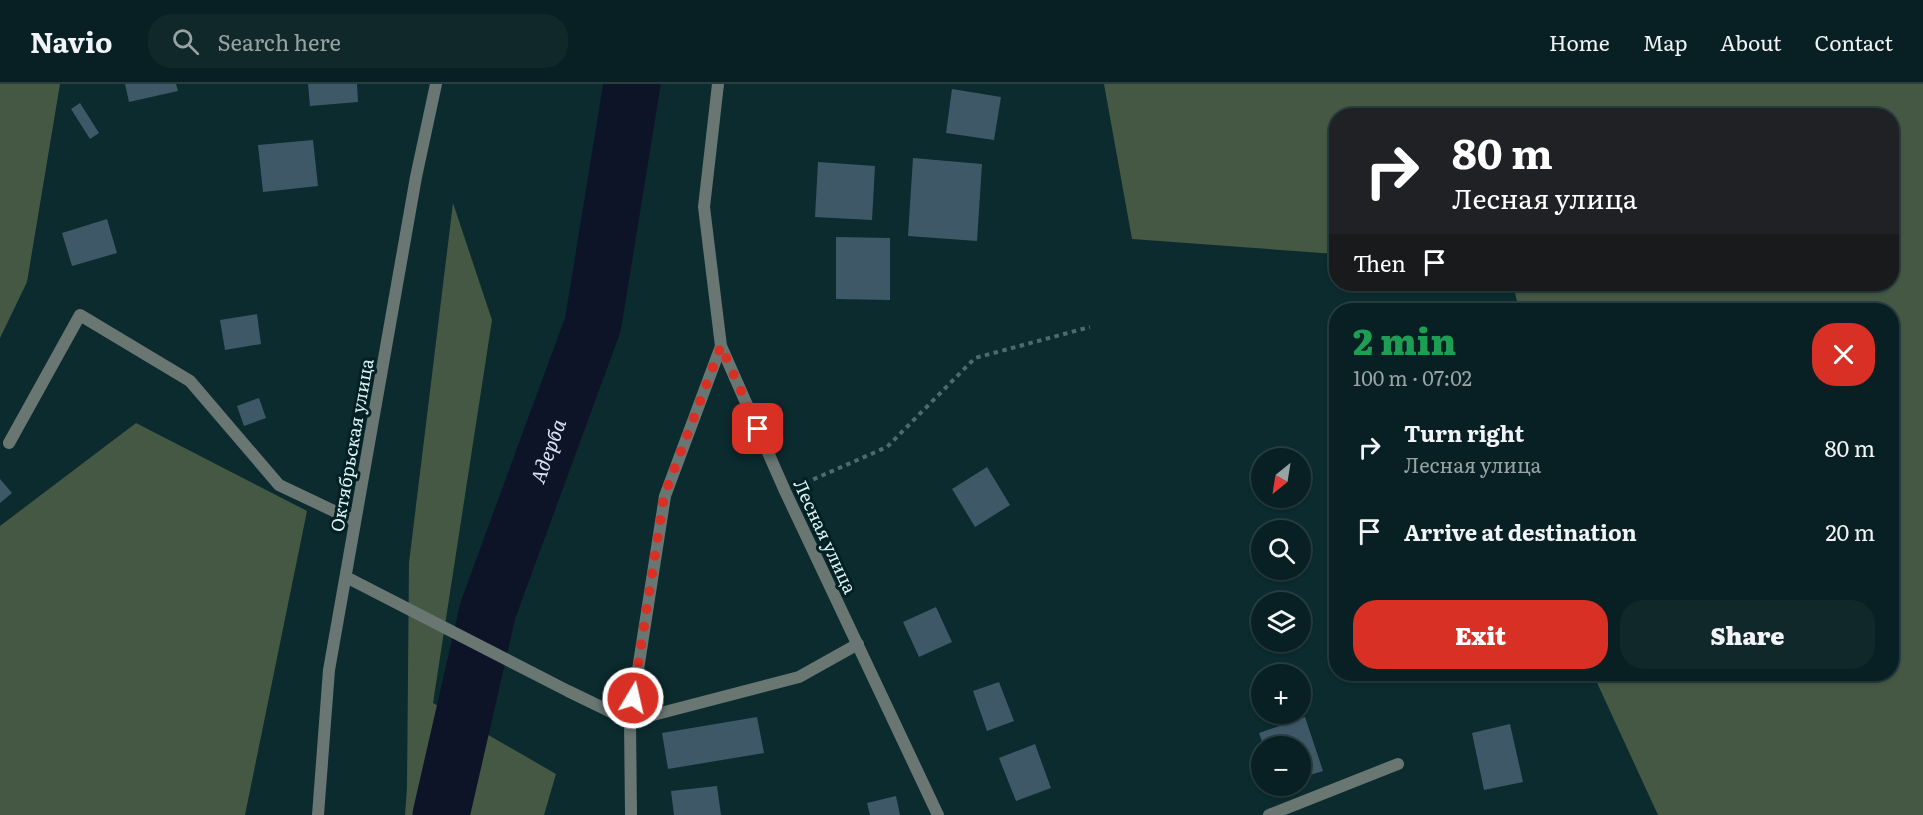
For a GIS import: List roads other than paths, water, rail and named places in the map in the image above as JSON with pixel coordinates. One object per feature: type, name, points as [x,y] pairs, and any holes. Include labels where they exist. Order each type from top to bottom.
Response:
[{"type":"street","name":"Октябрьская улица","points":[[318,815],[329,670],[416,177],[436,84]]},
{"type":"street","name":"Лесная улица","points":[[718,84],[704,207],[721,346],[785,491],[938,815]]},
{"type":"street","points":[[9,443],[80,315],[190,381],[279,485],[356,521]]},
{"type":"street","points":[[631,815],[630,721],[664,496],[721,346]]},
{"type":"street","points":[[346,577],[630,721],[799,677],[858,644]]},
{"type":"street","points":[[1269,815],[1398,764]]},
{"type":"waterway","name":"Адерба","points":[[441,815],[488,610],[593,324],[632,84]]}]
